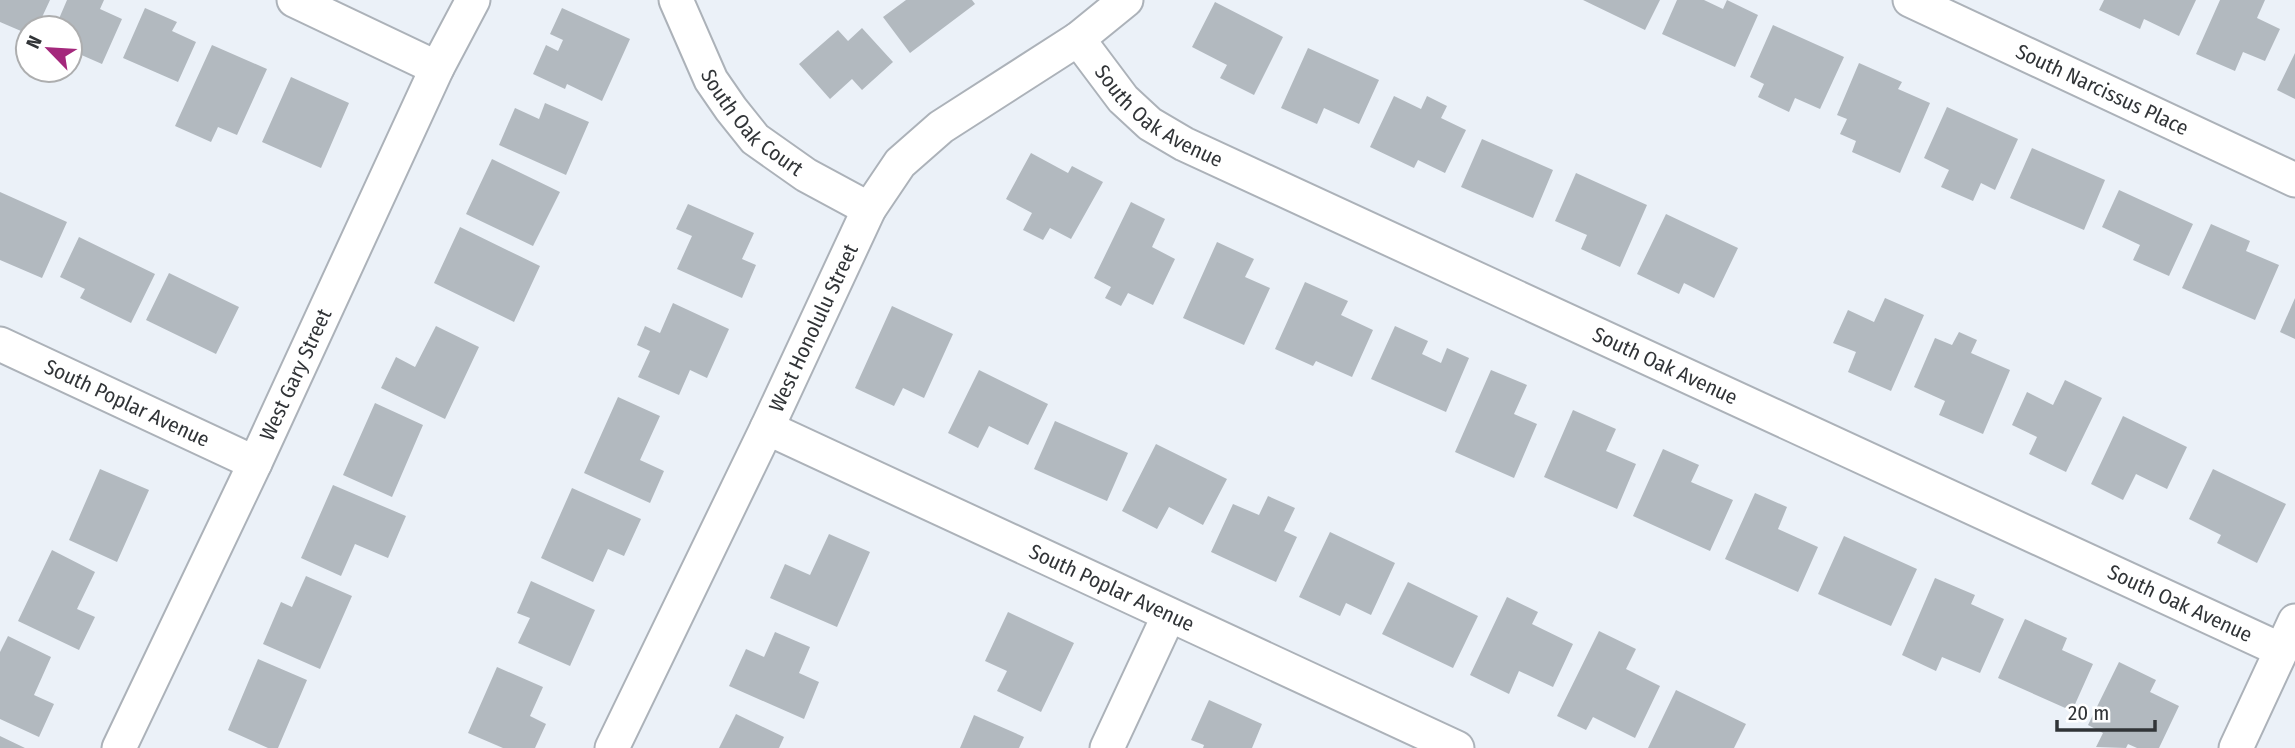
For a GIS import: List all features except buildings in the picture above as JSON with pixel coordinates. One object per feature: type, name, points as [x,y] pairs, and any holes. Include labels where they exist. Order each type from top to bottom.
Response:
[{"type":"street","points":[[294,0],[437,68]]},
{"type":"street","name":"West Gary Street","points":[[119,748],[255,463],[437,68],[472,0]]},
{"type":"street","name":"South Oak Court","points":[[676,0],[711,80],[755,139],[806,174],[869,209]]},
{"type":"street","name":"West Honolulu Street","points":[[612,748],[767,428],[869,209],[900,163],[941,127],[1079,39],[1126,0]]},
{"type":"street","name":"South Narcissus Place","points":[[1910,0],[2295,180]]},
{"type":"street","name":"South Oak Avenue","points":[[1079,39],[1123,99],[1150,124],[1184,144],[2288,636]]},
{"type":"street","name":"South Poplar Avenue","points":[[0,344],[255,463]]},
{"type":"street","name":"South Poplar Avenue","points":[[767,428],[1457,748]]},
{"type":"street","points":[[1107,748],[1169,615]]},
{"type":"street","points":[[2236,748],[2288,636]]}]
